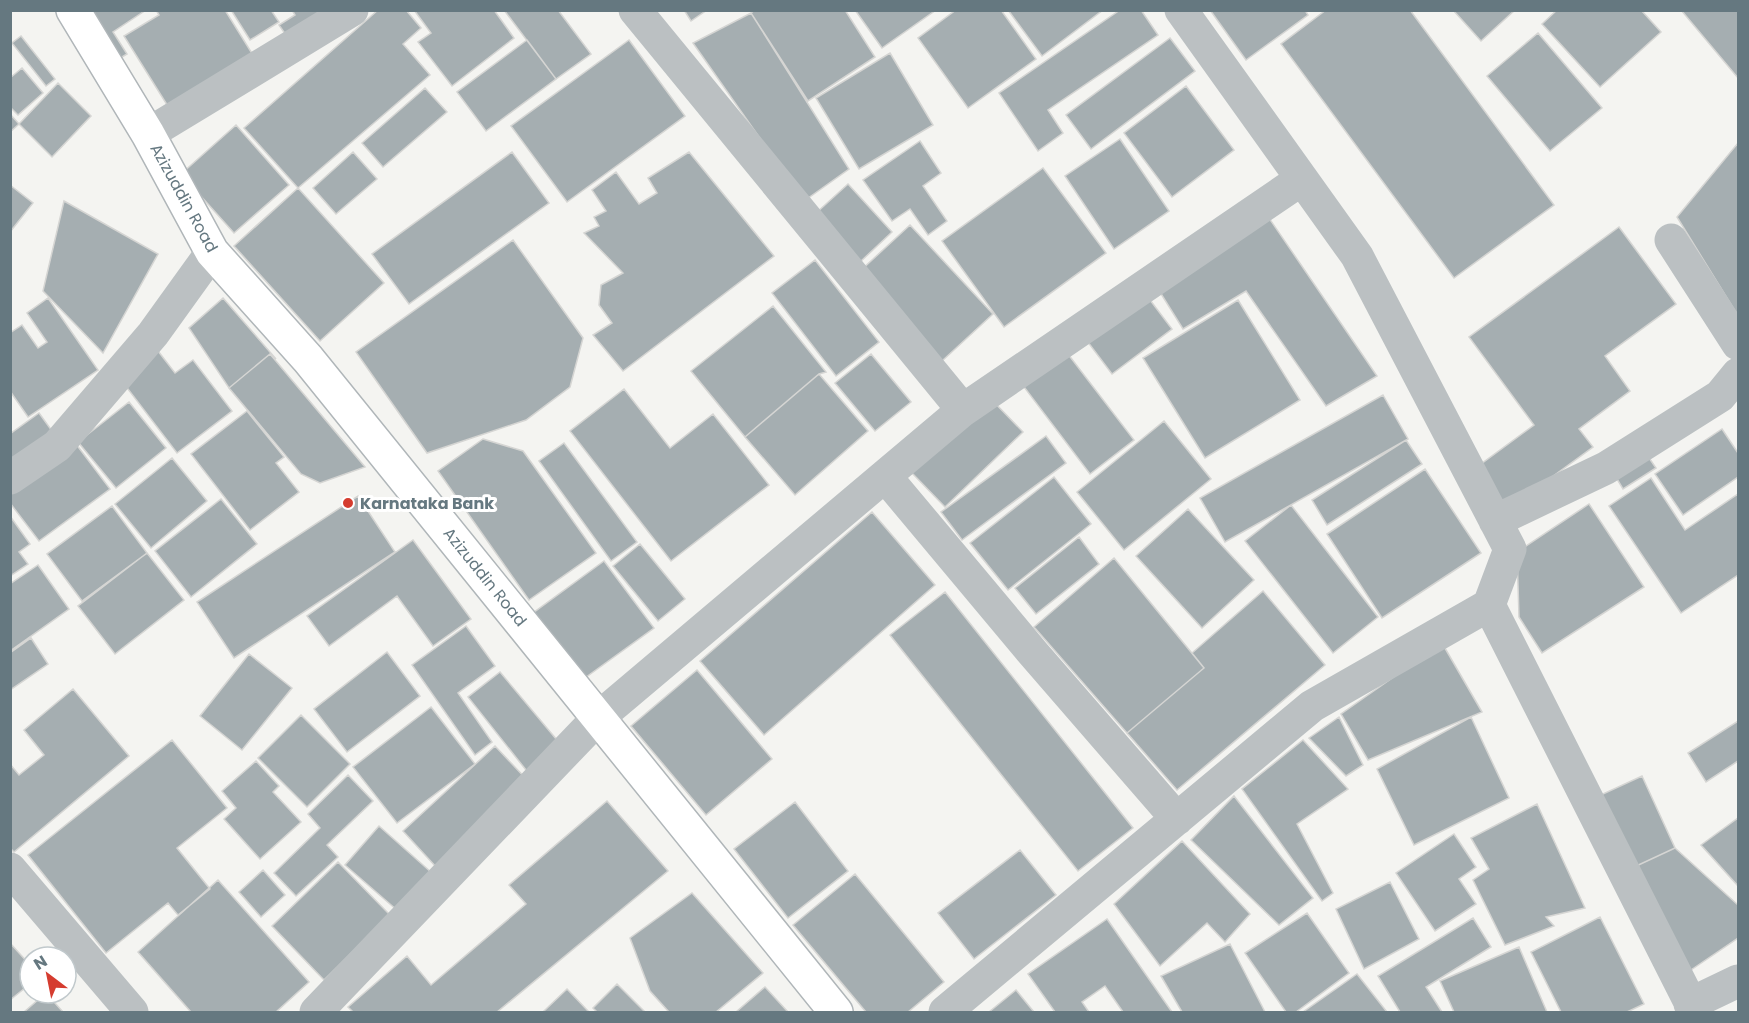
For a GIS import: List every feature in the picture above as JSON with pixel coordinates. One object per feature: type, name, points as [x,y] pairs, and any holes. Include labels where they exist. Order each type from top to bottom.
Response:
[{"type":"street","name":"Azizuddin Road","points":[[74,10],[148,134],[212,252],[308,358],[836,1012]]},
{"type":"street","points":[[148,134],[352,10]]},
{"type":"street","points":[[635,10],[963,410]]},
{"type":"street","points":[[945,1012],[1312,706],[1489,604],[1510,549],[1357,256],[1181,10]]},
{"type":"street","points":[[316,1012],[598,718],[963,410],[1302,179]]},
{"type":"street","points":[[1671,240],[1738,344]]},
{"type":"street","points":[[10,478],[57,446],[153,334],[212,252]]},
{"type":"street","points":[[1495,521],[1606,468],[1720,396],[1738,375]]},
{"type":"street","points":[[885,476],[1033,653],[1177,819]]},
{"type":"street","points":[[1489,604],[1692,1008],[1738,981]]},
{"type":"street","points":[[10,869],[132,1012]]},
{"type":"building","points":[[80,10],[146,10],[113,32],[127,54],[114,62]]},
{"type":"building","points":[[156,10],[225,10],[253,55],[169,108],[124,36],[159,15]]},
{"type":"building","points":[[231,10],[271,10],[279,22],[250,40]]},
{"type":"building","points":[[292,10],[340,10],[292,44],[279,25],[295,15]]},
{"type":"building","points":[[378,10],[406,10],[421,28],[403,44],[430,75],[298,188],[244,128]]},
{"type":"building","points":[[414,10],[494,10],[514,38],[452,86],[418,42],[431,33]]},
{"type":"building","points":[[504,10],[558,10],[591,54],[556,79]]},
{"type":"building","points":[[684,10],[707,10],[691,21]]},
{"type":"building","points":[[755,10],[845,10],[875,57],[808,101],[751,13]]},
{"type":"building","points":[[855,10],[936,10],[882,48]]},
{"type":"building","points":[[956,10],[1001,10],[1036,59],[968,108],[918,38]]},
{"type":"building","points":[[1008,10],[1103,10],[1042,56]]},
{"type":"building","points":[[1120,10],[1141,10],[1158,35],[1048,110],[1063,133],[1038,151],[999,93]]},
{"type":"building","points":[[1210,10],[1305,10],[1308,15],[1246,60]]},
{"type":"building","points":[[1326,10],[1410,10],[1554,205],[1454,278],[1281,44]]},
{"type":"building","points":[[1453,10],[1515,10],[1481,41]]},
{"type":"building","points":[[1557,10],[1641,10],[1661,32],[1600,87],[1542,24]]},
{"type":"building","points":[[1681,10],[1738,10],[1738,78]]},
{"type":"building","points":[[751,13],[849,169],[804,201],[693,43]]},
{"type":"building","points":[[1538,33],[1602,108],[1550,151],[1487,76]]},
{"type":"building","points":[[21,36],[55,79],[46,86],[12,43]]},
{"type":"building","points":[[1170,38],[1195,71],[1091,149],[1066,115]]},
{"type":"building","points":[[527,40],[556,79],[486,131],[457,92]]},
{"type":"building","points":[[629,40],[685,116],[567,202],[511,126]]},
{"type":"building","points":[[890,53],[933,125],[859,169],[816,98]]},
{"type":"building","points":[[22,68],[43,93],[18,115],[10,107],[10,78]]},
{"type":"building","points":[[58,83],[91,116],[52,157],[19,124]]},
{"type":"building","points":[[1186,86],[1234,150],[1172,197],[1124,133]]},
{"type":"building","points":[[425,88],[447,112],[383,167],[362,143]]},
{"type":"building","points":[[10,114],[19,124],[10,132]]},
{"type":"building","points":[[236,125],[289,185],[234,233],[181,174]]},
{"type":"building","points":[[1120,139],[1169,211],[1114,249],[1065,176]]},
{"type":"building","points":[[920,141],[941,173],[923,186],[947,221],[928,235],[910,209],[892,221],[863,180]]},
{"type":"building","points":[[1738,143],[1738,316],[1677,217]]},
{"type":"building","points":[[353,152],[377,179],[336,214],[313,188]]},
{"type":"building","points":[[512,152],[549,203],[409,304],[372,254]]},
{"type":"building","points":[[689,152],[774,256],[623,371],[593,335],[612,323],[599,305],[601,285],[623,273],[584,233],[599,226],[594,217],[606,211],[592,190],[616,172],[639,204],[657,193],[648,178]]},
{"type":"building","points":[[1043,168],[1106,253],[1004,327],[942,241]]},
{"type":"building","points":[[848,184],[892,232],[859,263],[815,214]]},
{"type":"building","points":[[10,185],[33,203],[10,232]]},
{"type":"building","points":[[298,188],[384,283],[320,341],[234,246]]},
{"type":"building","points":[[64,201],[158,254],[103,353],[43,291]]},
{"type":"building","points":[[1269,218],[1377,376],[1326,406],[1246,291],[1183,329],[1158,289]]},
{"type":"building","points":[[910,225],[993,314],[942,361],[859,272]]},
{"type":"building","points":[[1619,227],[1676,304],[1605,356],[1630,391],[1579,429],[1593,447],[1508,509],[1477,467],[1534,425],[1469,337]]},
{"type":"building","points":[[513,240],[583,338],[570,387],[526,420],[427,453],[356,352]]},
{"type":"building","points":[[815,260],[879,342],[836,376],[772,293]]},
{"type":"building","points":[[1144,292],[1172,329],[1112,374],[1084,337]]},
{"type":"building","points":[[48,298],[98,370],[28,417],[10,391],[10,333],[22,325],[38,348],[47,342],[27,313]]},
{"type":"building","points":[[223,298],[276,359],[270,354],[229,388],[189,328]]},
{"type":"building","points":[[1238,300],[1300,400],[1205,458],[1143,358]]},
{"type":"building","points":[[773,306],[826,372],[819,374],[745,437],[691,371]]},
{"type":"building","points":[[1061,345],[1134,440],[1090,474],[1018,379]]},
{"type":"building","points":[[158,351],[175,373],[193,360],[232,411],[177,453],[121,380]]},
{"type":"building","points":[[270,354],[365,467],[320,483],[301,474],[229,388]]},
{"type":"building","points":[[871,354],[911,402],[875,431],[835,383]]},
{"type":"building","points":[[819,374],[868,431],[795,495],[745,437]]},
{"type":"building","points":[[624,389],[670,448],[713,414],[769,485],[671,561],[570,431]]},
{"type":"building","points":[[1383,395],[1408,439],[1225,542],[1200,498]]},
{"type":"building","points":[[990,398],[1023,432],[945,507],[912,473]]},
{"type":"building","points":[[129,402],[166,448],[116,488],[78,442]]},
{"type":"building","points":[[247,411],[284,457],[276,463],[299,492],[250,530],[191,454]]},
{"type":"building","points":[[39,413],[55,435],[10,467],[10,434]]},
{"type":"building","points":[[1164,421],[1211,479],[1124,550],[1077,492]]},
{"type":"building","points":[[1722,429],[1738,453],[1738,477],[1683,515],[1655,474]]},
{"type":"building","points":[[1046,436],[1066,463],[962,540],[941,512]]},
{"type":"building","points":[[483,439],[523,451],[596,553],[529,600],[438,471]]},
{"type":"building","points":[[1406,440],[1422,464],[1327,525],[1312,500]]},
{"type":"building","points":[[564,443],[637,542],[611,561],[539,461]]},
{"type":"building","points":[[76,444],[110,489],[39,541],[10,503],[10,493]]},
{"type":"building","points":[[1645,452],[1656,468],[1623,489],[1614,474]]},
{"type":"building","points":[[172,458],[207,501],[151,548],[115,504]]},
{"type":"building","points":[[1425,469],[1481,553],[1382,618],[1327,534]]},
{"type":"building","points":[[1054,477],[1091,524],[1008,590],[970,543]]},
{"type":"building","points":[[1651,478],[1685,530],[1738,494],[1738,575],[1681,613],[1609,506]]},
{"type":"building","points":[[358,496],[395,552],[234,658],[197,602]]},
{"type":"building","points":[[221,499],[257,544],[191,597],[155,551]]},
{"type":"building","points":[[1589,504],[1644,587],[1542,653],[1519,617],[1517,552]]},
{"type":"building","points":[[1291,505],[1378,617],[1333,653],[1245,541]]},
{"type":"building","points":[[112,506],[147,553],[82,601],[47,554]]},
{"type":"building","points":[[1188,509],[1254,580],[1202,628],[1136,556]]},
{"type":"building","points":[[872,512],[935,585],[764,735],[700,661]]},
{"type":"building","points":[[10,516],[30,544],[19,552],[28,564],[10,576]]},
{"type":"building","points":[[1079,537],[1099,564],[1036,614],[1015,588]]},
{"type":"building","points":[[413,540],[471,619],[433,646],[397,596],[329,646],[307,616]]},
{"type":"building","points":[[640,544],[685,599],[658,621],[613,566]]},
{"type":"building","points":[[147,553],[184,600],[115,654],[78,606]]},
{"type":"building","points":[[1114,558],[1204,668],[1127,733],[1034,627]]},
{"type":"building","points":[[604,561],[654,628],[582,680],[533,613]]},
{"type":"building","points":[[38,565],[69,609],[10,651],[10,584]]},
{"type":"building","points":[[1263,591],[1325,665],[1177,790],[1127,733],[1204,668],[1192,653]]},
{"type":"building","points":[[945,592],[1133,828],[1078,871],[890,635]]},
{"type":"building","points":[[466,626],[495,666],[458,693],[492,742],[475,755],[412,665]]},
{"type":"building","points":[[31,638],[48,664],[10,690],[10,653]]},
{"type":"building","points":[[1442,643],[1482,712],[1368,760],[1341,714]]},
{"type":"building","points":[[387,652],[420,696],[347,752],[314,709]]},
{"type":"building","points":[[249,654],[292,688],[242,750],[200,716]]},
{"type":"building","points":[[697,670],[772,759],[706,815],[631,726]]},
{"type":"building","points":[[500,672],[562,746],[530,775],[468,697]]},
{"type":"building","points":[[73,689],[129,756],[14,852],[10,848],[10,764],[19,775],[44,755],[24,730]]},
{"type":"building","points":[[431,707],[475,764],[397,823],[353,767]]},
{"type":"building","points":[[301,715],[350,764],[307,807],[258,758]]},
{"type":"building","points":[[1339,717],[1363,765],[1346,776],[1309,738]]},
{"type":"building","points":[[1471,717],[1509,798],[1414,845],[1377,769]]},
{"type":"building","points":[[1738,721],[1738,761],[1706,782],[1688,753]]},
{"type":"building","points":[[172,740],[227,808],[177,848],[210,889],[178,915],[168,903],[106,953],[28,855]]},
{"type":"building","points":[[1303,740],[1348,789],[1297,824],[1333,893],[1322,901],[1242,789]]},
{"type":"building","points":[[495,746],[530,783],[437,868],[403,831]]},
{"type":"building","points":[[256,761],[279,786],[273,792],[301,822],[260,859],[224,819],[236,808],[222,791]]},
{"type":"building","points":[[348,775],[373,801],[327,845],[338,857],[296,896],[274,873],[320,828],[308,814]]},
{"type":"building","points":[[1642,776],[1675,848],[1632,868],[1592,799]]},
{"type":"building","points":[[1234,796],[1313,898],[1279,925],[1191,840]]},
{"type":"building","points":[[607,801],[668,871],[497,1012],[353,1012],[348,1007],[407,956],[431,985],[526,904],[509,885]]},
{"type":"building","points":[[795,802],[848,871],[788,918],[734,849]]},
{"type":"building","points":[[1537,804],[1585,908],[1546,917],[1554,926],[1505,945],[1473,880],[1489,869],[1471,838]]},
{"type":"building","points":[[1738,818],[1738,886],[1701,845]]},
{"type":"building","points":[[379,826],[432,873],[398,911],[345,865]]},
{"type":"building","points":[[1454,834],[1476,867],[1459,879],[1476,904],[1435,931],[1396,873]]},
{"type":"building","points":[[1182,841],[1250,914],[1225,942],[1207,923],[1160,966],[1114,904]]},
{"type":"building","points":[[1675,848],[1738,905],[1738,938],[1685,974],[1632,868]]},
{"type":"building","points":[[1020,850],[1056,895],[974,959],[938,913]]},
{"type":"building","points":[[338,862],[390,915],[324,980],[272,926]]},
{"type":"building","points":[[263,870],[285,895],[261,917],[239,892]]},
{"type":"building","points":[[855,874],[944,982],[908,1012],[866,1012],[793,925]]},
{"type":"building","points":[[218,880],[309,982],[276,1012],[191,1012],[138,952]]},
{"type":"building","points":[[1390,882],[1419,939],[1364,969],[1336,909]]},
{"type":"building","points":[[692,893],[763,973],[716,1012],[669,1012],[650,991],[630,938]]},
{"type":"building","points":[[1307,913],[1349,973],[1296,1012],[1286,1012],[1245,953]]},
{"type":"building","points":[[1600,917],[1644,1004],[1627,1012],[1561,1012],[1531,952]]},
{"type":"building","points":[[1473,918],[1491,947],[1426,987],[1442,1012],[1400,1012],[1378,976]]},
{"type":"building","points":[[1107,919],[1172,1012],[1123,1012],[1105,986],[1082,1002],[1089,1012],[1055,1012],[1028,974]]},
{"type":"building","points":[[10,943],[18,952],[18,994],[10,1000]]},
{"type":"building","points":[[1230,944],[1265,1012],[1182,1012],[1161,976]]},
{"type":"building","points":[[1519,947],[1547,1012],[1454,1012],[1440,981]]},
{"type":"building","points":[[1357,974],[1387,1012],[1303,1012]]},
{"type":"building","points":[[617,984],[645,1012],[597,1012],[593,1008]]},
{"type":"building","points":[[765,987],[788,1012],[736,1012]]},
{"type":"building","points":[[567,989],[589,1012],[544,1011]]},
{"type":"building","points":[[1016,990],[1034,1012],[989,1012]]},
{"type":"building","points":[[32,1005],[57,1005],[63,1012],[24,1012]]},
{"type":"place","name":"Karnataka Bank","points":[[348,503]]}]
